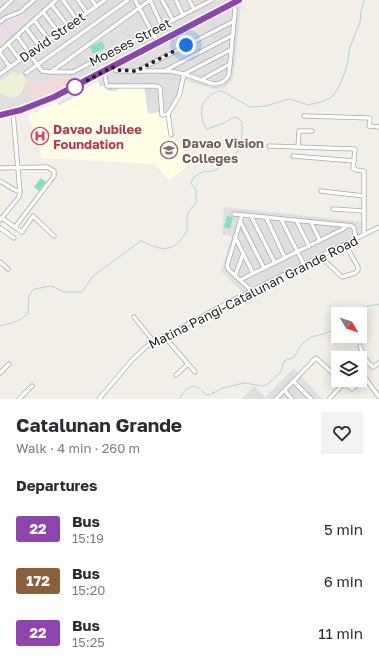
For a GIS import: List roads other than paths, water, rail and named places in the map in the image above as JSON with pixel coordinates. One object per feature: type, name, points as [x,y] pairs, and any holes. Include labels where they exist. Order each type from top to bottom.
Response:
[{"type":"main road","points":[[0,115],[13,113],[48,100],[239,0]]},
{"type":"street","points":[[0,11],[12,0]]},
{"type":"street","points":[[0,22],[5,18],[20,12],[34,0]]},
{"type":"street","points":[[10,67],[0,52],[56,0]]},
{"type":"street","points":[[63,0],[77,20]]},
{"type":"street","points":[[78,0],[87,12]]},
{"type":"street","points":[[92,0],[96,6]]},
{"type":"street","name":"David Street","points":[[0,73],[30,54],[105,0]]},
{"type":"street","points":[[26,73],[128,0]]},
{"type":"street","points":[[135,0],[158,43]]},
{"type":"street","points":[[17,36],[44,72],[50,72],[150,0],[162,26]]},
{"type":"street","points":[[162,0],[173,20]]},
{"type":"street","points":[[176,0],[183,15]]},
{"type":"street","points":[[189,0],[194,9]]},
{"type":"street","name":"Moeses Street","points":[[50,72],[75,71],[207,1],[212,0]]},
{"type":"street","points":[[112,67],[117,70],[164,71],[184,74],[213,84],[222,82],[228,77],[230,64],[235,10],[233,2]]},
{"type":"street","points":[[51,4],[68,26]]},
{"type":"street","points":[[43,12],[59,33]]},
{"type":"street","points":[[34,20],[49,40]]},
{"type":"street","points":[[136,71],[234,21]]},
{"type":"street","points":[[26,28],[40,47]]},
{"type":"street","points":[[164,71],[233,35]]},
{"type":"street","points":[[8,44],[20,60]]},
{"type":"street","points":[[171,136],[168,114],[179,96],[184,74],[232,49]]},
{"type":"street","points":[[201,80],[230,64]]},
{"type":"street","points":[[104,71],[107,86],[158,86],[160,88],[162,115],[168,114]]},
{"type":"street","points":[[13,113],[20,192],[19,197],[1,219],[22,232],[34,216],[54,236]]},
{"type":"street","points":[[304,116],[370,118],[369,126],[379,127]]},
{"type":"street","points":[[298,147],[299,131],[312,130]]},
{"type":"street","points":[[269,146],[355,149],[354,169],[364,171],[364,234]]},
{"type":"street","points":[[293,156],[354,161]]},
{"type":"street","points":[[0,168],[47,167],[52,169],[54,173],[54,176],[15,227]]},
{"type":"street","points":[[0,181],[20,192]]},
{"type":"street","points":[[321,191],[364,196]]},
{"type":"street","points":[[332,209],[363,211]]},
{"type":"street","points":[[234,214],[347,225],[354,227],[356,238]]},
{"type":"street","points":[[242,215],[227,267],[252,291]]},
{"type":"street","points":[[251,216],[275,263]]},
{"type":"street","points":[[266,218],[285,258]]},
{"type":"street","points":[[281,219],[304,265]]},
{"type":"street","points":[[240,220],[264,268]]},
{"type":"street","points":[[296,220],[309,246]]},
{"type":"street","points":[[311,222],[320,241]]},
{"type":"street","points":[[240,280],[320,241],[343,229],[347,225]]},
{"type":"street","name":"Matina Pangi-Catalunan Grande Road","points":[[99,399],[137,355],[147,346],[379,227]]},
{"type":"street","points":[[0,228],[14,238]]},
{"type":"street","points":[[235,237],[253,273]]},
{"type":"street","points":[[321,256],[340,276],[345,277],[356,273],[358,267],[345,244]]},
{"type":"street","points":[[235,276],[243,254]]},
{"type":"street","points":[[0,262],[8,269]]},
{"type":"street","points":[[134,316],[154,342]]},
{"type":"street","points":[[164,336],[195,372]]},
{"type":"street","points":[[360,346],[363,357],[369,364],[373,367],[379,363]]},
{"type":"street","points":[[276,399],[316,358],[331,372]]},
{"type":"street","points":[[0,373],[9,364]]},
{"type":"street","points":[[176,375],[188,364]]},
{"type":"street","points":[[367,380],[379,397]]},
{"type":"street","points":[[294,382],[311,399]]},
{"type":"street","points":[[19,399],[32,386]]},
{"type":"street","points":[[329,399],[338,387]]},
{"type":"street","points":[[284,391],[292,399]]},
{"type":"waterway","points":[[0,326],[19,320],[28,313],[29,296],[34,289],[51,286],[64,292],[82,292],[93,276],[141,241],[161,248],[170,247],[180,241],[186,232],[188,214],[196,203],[196,190],[191,183],[194,177],[202,172],[214,171],[235,156],[240,146],[242,136],[242,122],[237,117],[207,129],[204,125],[202,110],[208,97],[213,93],[222,91],[250,107],[266,106],[289,99],[308,105],[321,102],[332,97],[340,85],[347,66],[350,47],[360,22],[364,0]]},
{"type":"waterway","points":[[364,307],[379,304]]},
{"type":"waterway","points":[[180,399],[184,391],[189,387],[195,387],[206,395],[209,395],[223,388],[244,383],[263,386],[268,384],[280,373],[284,361],[294,357],[302,344],[311,337],[331,330]]},
{"type":"place","name":"Davao Jubilee Foundation","points":[[40,136]]},
{"type":"place","name":"Davao Vision Colleges","points":[[169,150]]}]
